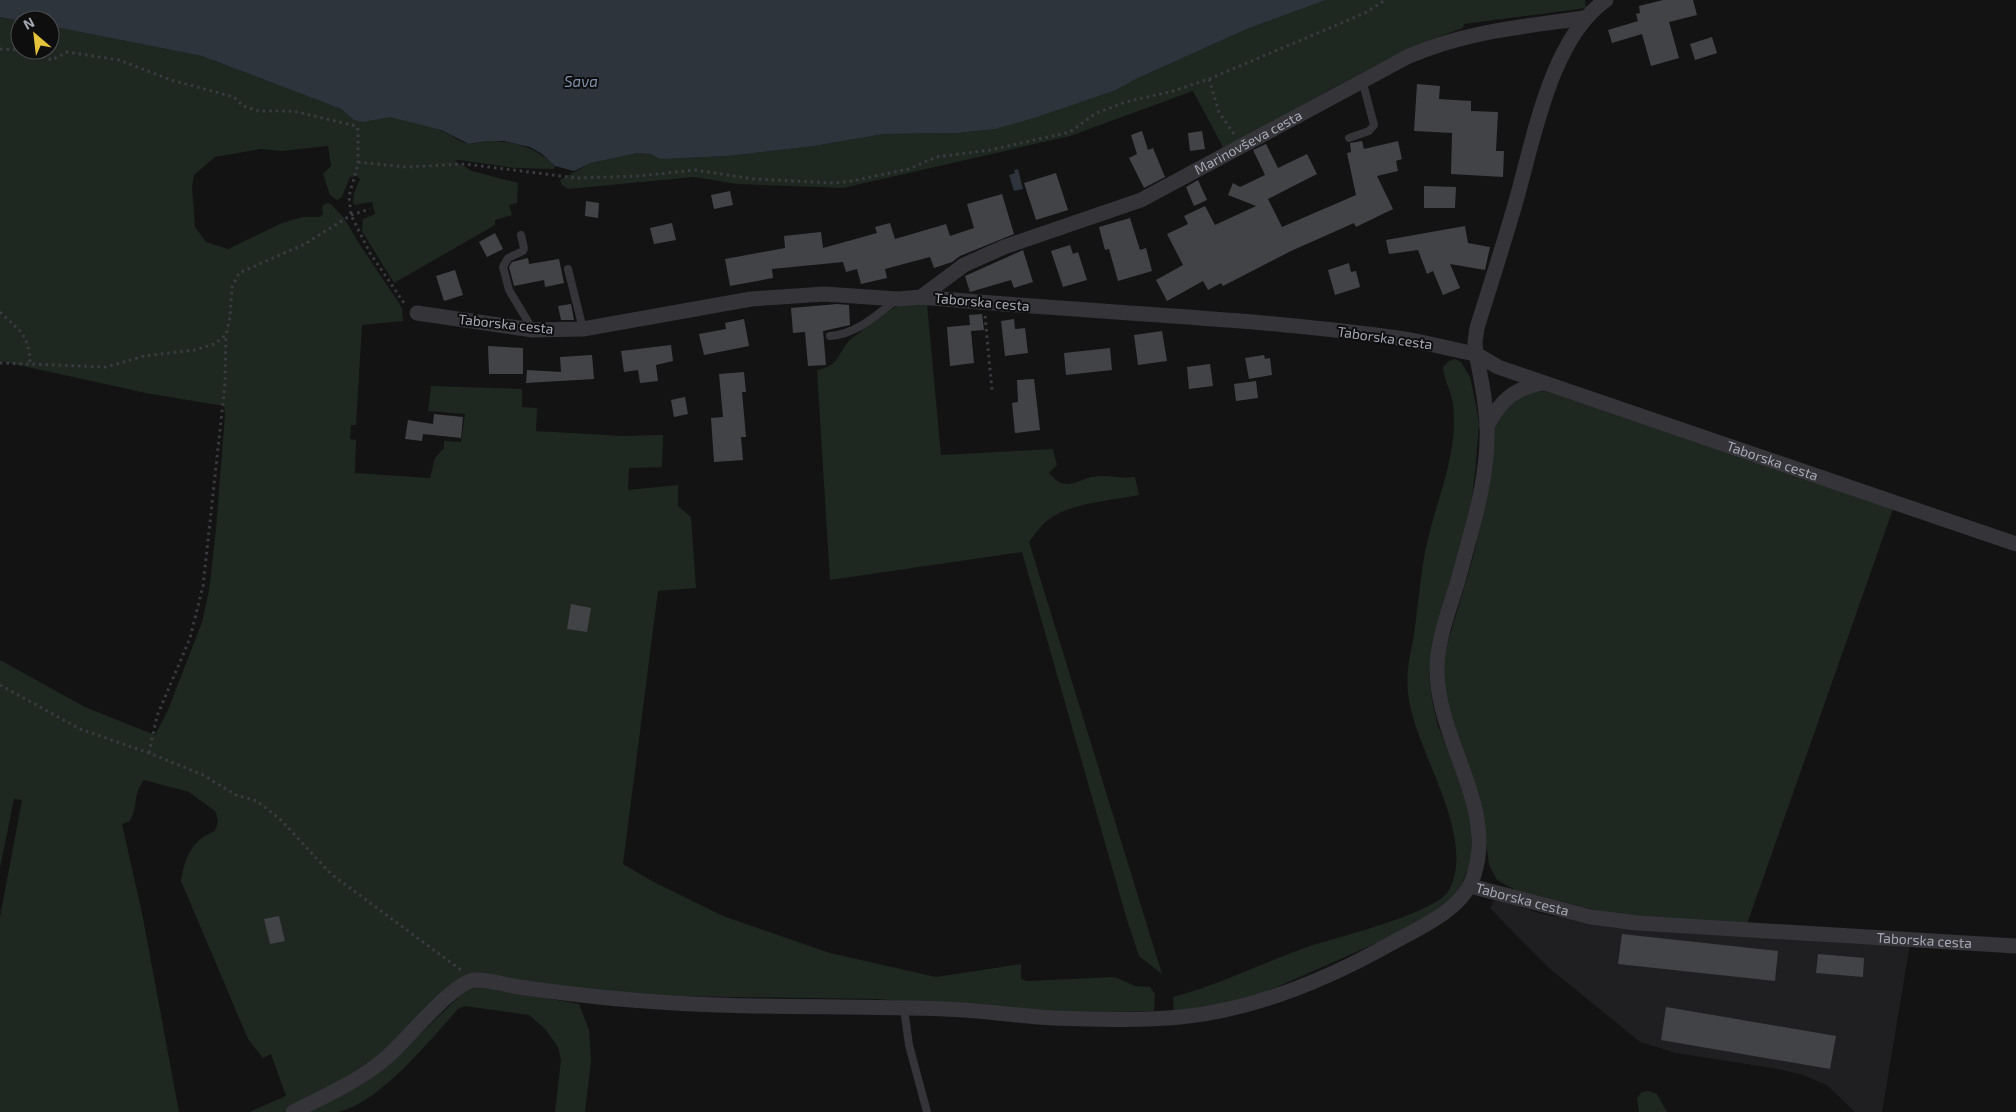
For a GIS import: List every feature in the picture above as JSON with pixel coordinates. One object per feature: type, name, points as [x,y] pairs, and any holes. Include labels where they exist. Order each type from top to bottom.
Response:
[{"type":"street","points":[[1544,383],[1498,367],[1476,354],[1477,328],[1549,88],[1565,49],[1584,18],[1606,0]]},
{"type":"street","name":"Marinovševa cesta","points":[[922,297],[964,265],[1012,244],[1141,200],[1409,56],[1444,42],[1497,30],[1584,18]]},
{"type":"street","name":"Taborska cesta","points":[[417,314],[533,330],[583,329],[751,299],[824,294],[898,299],[922,297],[1164,315],[1328,330],[1400,338],[1476,354],[1484,393],[1487,426],[1483,478],[1476,515],[1442,632],[1437,664],[1438,691],[1443,718],[1473,798],[1478,823],[1478,858],[1470,886],[1591,917],[1636,923],[2016,946]]},
{"type":"street","name":"Taborska cesta","points":[[1487,426],[1497,408],[1509,396],[1524,387],[1544,383],[2016,544]]},
{"type":"street","points":[[293,1112],[359,1078],[387,1057],[460,985],[470,981],[477,980],[553,992],[665,1002],[943,1009],[1049,1018],[1134,1019],[1181,1017],[1216,1012],[1269,998],[1374,953],[1436,918],[1459,900],[1470,886]]},
{"type":"lane","points":[[1349,138],[1369,131],[1374,124],[1362,80]]},
{"type":"lane","points":[[521,235],[524,248],[508,258],[503,267],[509,290],[533,330]]},
{"type":"lane","points":[[568,269],[583,329]]},
{"type":"lane","points":[[830,336],[849,332],[876,317],[898,299]]},
{"type":"lane","points":[[904,1009],[909,1045],[927,1112]]},
{"type":"path","points":[[358,162],[406,167],[465,164],[576,178],[638,176],[695,170],[754,179],[834,183],[909,169],[944,156],[990,150],[1070,132],[1087,119],[1104,111],[1209,79],[1365,13],[1385,0]]},
{"type":"path","points":[[60,56],[67,52],[119,60],[171,80],[234,97],[243,106],[258,111],[293,111],[353,125],[358,130],[358,162],[357,172],[349,196],[351,215],[361,238],[389,283],[410,311],[417,314]]},
{"type":"path","points":[[1209,79],[1219,112],[1231,129],[1237,147]]},
{"type":"path","points":[[149,753],[157,716],[190,638],[203,586],[226,384],[226,335],[230,317],[232,286],[239,273],[305,244],[351,215],[370,209]]},
{"type":"path","points":[[984,303],[992,390]]},
{"type":"path","points":[[0,312],[25,336],[30,347],[30,364]]},
{"type":"path","points":[[0,363],[106,367],[144,356],[207,347],[226,335]]},
{"type":"path","points":[[0,685],[80,728],[203,775],[236,795],[257,801],[282,821],[331,874],[463,972],[470,981]]},
{"type":"shaded area","points":[[1326,0],[1585,0],[1586,8],[1464,24],[1463,28],[1401,53],[1371,68],[1224,149],[1193,91],[1070,136],[843,188],[737,184],[694,177],[568,189],[562,185],[560,180],[591,163],[638,153],[650,154],[661,159],[728,156],[814,146],[884,134],[958,133],[995,129],[1116,90],[1136,79],[1247,29]]},
{"type":"shaded area","points":[[0,17],[10,19],[10,60],[60,60],[60,28],[202,56],[341,109],[349,116],[361,121],[382,117],[403,118],[436,129],[467,143],[508,142],[533,150],[555,166],[554,169],[515,168],[455,161],[472,171],[518,183],[517,203],[509,205],[512,215],[495,220],[495,225],[394,283],[362,231],[363,219],[375,214],[372,202],[355,205],[353,203],[354,193],[360,179],[357,176],[350,177],[342,197],[337,200],[330,195],[323,174],[331,166],[328,146],[281,151],[261,149],[215,157],[194,175],[192,188],[195,227],[206,242],[228,249],[282,223],[303,217],[320,217],[323,214],[322,206],[327,203],[331,204],[344,218],[399,303],[402,309],[403,321],[362,325],[356,425],[351,425],[350,439],[356,440],[355,473],[430,478],[435,458],[444,448],[444,441],[461,442],[465,414],[428,411],[431,386],[522,389],[522,407],[537,408],[536,431],[623,436],[663,435],[662,467],[629,468],[628,490],[678,485],[678,506],[691,517],[696,588],[658,591],[623,864],[652,881],[723,916],[830,953],[936,977],[1021,964],[1021,979],[1028,981],[1115,977],[1135,986],[1150,987],[1155,994],[1154,1011],[1057,1013],[877,999],[666,996],[603,993],[473,974],[380,1054],[320,1094],[284,1112],[249,1112],[286,1096],[271,1054],[263,1058],[248,1039],[181,881],[190,851],[200,839],[215,831],[218,822],[216,812],[189,792],[144,780],[138,791],[130,821],[122,824],[142,913],[179,1112],[0,1112],[0,917],[22,800],[14,799],[0,868],[0,660],[85,707],[155,735],[168,710],[202,622],[209,591],[225,414],[224,406],[146,393],[0,361]]},
{"type":"shaded area","points":[[927,304],[941,455],[1053,449],[1057,465],[1049,473],[1061,483],[1073,483],[1097,476],[1135,477],[1139,495],[1082,505],[1061,512],[1045,522],[1029,542],[1162,974],[1139,956],[1127,920],[1022,552],[830,580],[817,370],[834,363],[849,341],[895,307],[899,305]]},
{"type":"shaded area","points":[[1455,359],[1461,362],[1470,377],[1476,405],[1479,423],[1475,474],[1471,503],[1457,561],[1433,639],[1429,672],[1432,701],[1438,726],[1461,780],[1471,821],[1471,863],[1457,894],[1411,928],[1247,1000],[1174,1012],[1173,997],[1225,980],[1310,946],[1407,915],[1441,899],[1449,890],[1456,868],[1456,844],[1450,818],[1412,715],[1408,693],[1408,677],[1425,554],[1449,464],[1453,438],[1453,406],[1443,367],[1449,361]]},
{"type":"shaded area","points":[[1545,391],[1893,509],[1747,924],[1628,918],[1515,890],[1497,880],[1489,865],[1480,797],[1447,711],[1443,669],[1445,652],[1474,554],[1484,508],[1493,431],[1498,416],[1506,406],[1530,392]]},
{"type":"shaded area","points":[[1495,898],[1542,914],[1591,923],[1910,944],[1882,1112],[1855,1112],[1827,1085],[1803,1075],[1778,1069],[1676,1053],[1640,1042],[1549,968],[1490,908]]},
{"type":"shaded area","points":[[477,986],[579,1004],[589,1030],[591,1061],[585,1112],[555,1112],[561,1060],[558,1047],[545,1029],[529,1015],[465,1006],[458,1009],[403,1069],[369,1097],[353,1107],[337,1112],[310,1112],[388,1065],[465,991]]},
{"type":"shaded area","points":[[1648,1091],[1657,1094],[1667,1112],[1639,1112],[1637,1098],[1642,1092]]},
{"type":"water","name":"Sava","points":[[0,0],[1326,0],[1247,29],[1136,79],[1116,90],[995,129],[958,133],[884,134],[814,146],[728,156],[661,159],[650,154],[638,153],[591,163],[574,171],[555,166],[542,154],[530,147],[504,141],[469,144],[441,130],[390,117],[363,122],[354,120],[341,109],[202,56],[60,28],[60,10],[10,10],[10,19],[0,17]]},
{"type":"water","points":[[1018,169],[1023,189],[1014,191],[1009,175],[1015,173],[1014,170]]},
{"type":"building","points":[[1663,0],[1693,0],[1697,15],[1669,22],[1679,58],[1651,66],[1642,34],[1612,43],[1608,30],[1638,21],[1636,14],[1640,13],[1639,6]]},
{"type":"building","points":[[1712,37],[1717,53],[1695,60],[1690,44]]},
{"type":"building","points":[[1417,84],[1440,86],[1439,99],[1471,101],[1471,111],[1498,112],[1496,151],[1504,151],[1503,177],[1451,174],[1452,133],[1414,131]]},
{"type":"building","points":[[1142,131],[1148,150],[1153,148],[1165,177],[1144,188],[1129,158],[1137,154],[1131,135]]},
{"type":"building","points":[[1202,131],[1205,149],[1190,151],[1188,133]]},
{"type":"building","points":[[1362,141],[1364,149],[1398,141],[1402,159],[1396,161],[1398,171],[1377,176],[1393,209],[1356,227],[1354,223],[1291,251],[1223,286],[1221,283],[1208,290],[1203,281],[1167,301],[1156,280],[1183,265],[1167,234],[1188,224],[1184,216],[1205,206],[1215,225],[1256,206],[1228,195],[1233,183],[1240,187],[1265,175],[1253,150],[1266,144],[1278,168],[1307,154],[1317,174],[1268,199],[1282,227],[1356,195],[1347,153],[1351,152],[1350,143]]},
{"type":"building","points":[[1056,173],[1068,210],[1036,220],[1024,183]]},
{"type":"building","points":[[1198,180],[1207,200],[1194,206],[1186,187]]},
{"type":"building","points":[[1424,186],[1456,187],[1455,208],[1424,208]]},
{"type":"building","points":[[730,191],[733,205],[714,209],[711,195]]},
{"type":"building","points":[[1002,194],[1014,234],[960,256],[952,262],[934,268],[930,257],[885,269],[887,278],[861,284],[857,269],[846,272],[843,262],[772,269],[773,278],[730,286],[725,259],[785,248],[784,236],[821,232],[823,248],[877,233],[875,227],[890,223],[895,239],[946,224],[950,236],[974,228],[967,204]]},
{"type":"building","points":[[586,201],[599,203],[598,218],[585,216]]},
{"type":"building","points":[[1130,218],[1140,250],[1146,248],[1152,271],[1118,281],[1109,249],[1105,250],[1099,227]]},
{"type":"building","points":[[672,223],[676,240],[654,244],[650,228]]},
{"type":"building","points":[[1465,226],[1468,243],[1490,247],[1485,270],[1450,264],[1460,288],[1443,295],[1433,271],[1427,274],[1418,250],[1389,254],[1386,240]]},
{"type":"building","points":[[495,233],[503,249],[487,257],[479,242]]},
{"type":"building","points":[[1070,245],[1073,254],[1078,252],[1087,280],[1063,287],[1051,251]]},
{"type":"building","points":[[1023,250],[1033,282],[1014,288],[1011,280],[970,292],[965,276]]},
{"type":"building","points":[[528,258],[529,264],[559,259],[564,283],[545,287],[544,280],[514,286],[509,267],[512,262]]},
{"type":"building","points":[[1349,263],[1351,272],[1356,271],[1360,287],[1335,295],[1328,270]]},
{"type":"building","points":[[455,270],[463,295],[444,301],[436,276]]},
{"type":"building","points":[[571,304],[574,320],[561,320],[558,306]]},
{"type":"building","points":[[837,304],[849,305],[850,325],[823,331],[826,365],[808,366],[805,332],[793,333],[791,308]]},
{"type":"building","points":[[982,314],[984,330],[971,331],[974,363],[950,366],[947,327],[970,325],[969,315]]},
{"type":"building","points":[[744,319],[749,346],[704,355],[699,334],[726,329],[725,323]]},
{"type":"building","points":[[1014,319],[1015,329],[1025,328],[1028,353],[1005,356],[1001,321]]},
{"type":"building","points":[[1162,331],[1167,361],[1138,365],[1134,335]]},
{"type":"building","points":[[671,345],[673,361],[656,365],[658,381],[640,383],[638,370],[624,372],[621,351]]},
{"type":"building","points":[[488,346],[523,348],[523,374],[489,374]]},
{"type":"building","points":[[1110,348],[1112,370],[1066,375],[1064,353]]},
{"type":"building","points":[[592,355],[594,379],[526,383],[527,370],[561,372],[560,357]]},
{"type":"building","points":[[1264,355],[1265,359],[1270,358],[1272,375],[1249,379],[1245,358]]},
{"type":"building","points":[[1210,364],[1213,386],[1189,389],[1187,367]]},
{"type":"building","points":[[744,372],[746,392],[742,392],[746,437],[741,437],[743,460],[714,462],[711,418],[723,417],[719,374]]},
{"type":"building","points":[[1034,379],[1040,430],[1015,433],[1012,403],[1018,402],[1017,380]]},
{"type":"building","points":[[1256,381],[1258,398],[1236,401],[1234,384]]},
{"type":"building","points":[[685,397],[688,414],[674,417],[671,400]]},
{"type":"building","points":[[434,414],[463,417],[461,438],[423,434],[422,441],[405,439],[408,420],[433,424]]},
{"type":"building","points":[[571,604],[591,608],[587,632],[567,629]]},
{"type":"building","points":[[279,916],[285,941],[270,944],[264,919]]},
{"type":"building","points":[[1622,934],[1778,951],[1775,981],[1618,964]]},
{"type":"building","points":[[1818,954],[1864,958],[1863,977],[1816,973]]},
{"type":"building","points":[[1666,1007],[1836,1036],[1830,1069],[1661,1040]]}]
